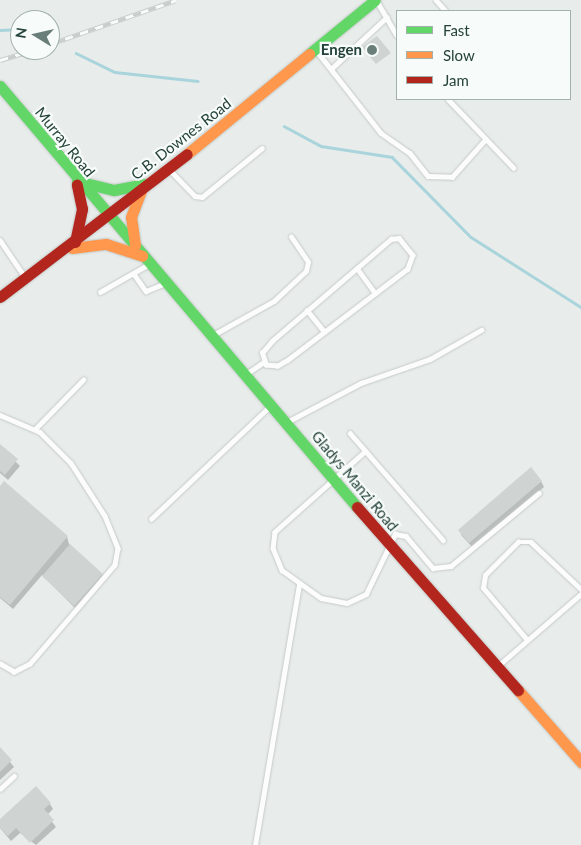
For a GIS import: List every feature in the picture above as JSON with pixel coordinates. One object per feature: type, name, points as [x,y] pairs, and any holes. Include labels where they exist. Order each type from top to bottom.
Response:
[{"type":"main road","name":"C.B. Downes Road","points":[[0,296],[71,246],[169,169],[376,0]]},
{"type":"main road","name":"Murray Road","points":[[0,86],[76,181],[108,216]]},
{"type":"main road","points":[[148,260],[106,244],[71,246],[82,209],[76,181],[114,190],[152,181]]},
{"type":"main road","points":[[136,247],[132,217],[141,190]]},
{"type":"main road","name":"Gladys Manzi Road","points":[[108,216],[148,260],[388,543],[581,762]]},
{"type":"lane","points":[[376,0],[396,33]]},
{"type":"lane","points":[[436,0],[445,10]]},
{"type":"lane","points":[[331,69],[387,17]]},
{"type":"lane","points":[[315,49],[381,133],[410,153],[434,179],[452,177],[485,140]]},
{"type":"lane","points":[[449,100],[485,140],[514,168]]},
{"type":"lane","points":[[169,169],[195,196],[202,198],[262,148]]},
{"type":"lane","points":[[212,336],[274,301],[306,271],[308,262],[291,237]]},
{"type":"lane","points":[[394,238],[408,247],[412,265],[278,366],[264,362],[265,348],[307,310],[394,238]]},
{"type":"lane","points":[[0,240],[26,278]]},
{"type":"lane","points":[[100,292],[134,274],[148,260]]},
{"type":"lane","points":[[357,268],[375,293]]},
{"type":"lane","points":[[134,274],[146,291],[167,283]]},
{"type":"lane","points":[[307,310],[325,332]]},
{"type":"lane","points":[[286,422],[361,383],[430,359],[481,330]]},
{"type":"lane","points":[[245,375],[264,362]]},
{"type":"lane","points":[[35,429],[83,380]]},
{"type":"lane","points":[[151,519],[271,405]]},
{"type":"lane","points":[[0,416],[35,429],[71,463],[95,498],[114,534],[117,555],[115,565],[25,669],[14,672],[0,664]]},
{"type":"lane","points":[[350,433],[443,540]]},
{"type":"lane","points":[[366,451],[332,478],[275,532],[276,556],[299,584],[331,601],[359,600],[377,577],[388,543],[395,534],[403,534],[429,565],[444,569],[539,493]]},
{"type":"lane","points":[[527,640],[483,588],[485,575],[518,542],[531,542],[581,589]]},
{"type":"lane","points":[[255,845],[299,584]]},
{"type":"lane","points":[[498,666],[581,594]]},
{"type":"lane","points":[[0,789],[14,776]]},
{"type":"building","points":[[377,36],[391,53],[376,64],[362,47]]},
{"type":"building","points":[[0,444],[18,459],[5,475],[0,471]]},
{"type":"building","points":[[531,467],[542,481],[469,543],[458,530]]},
{"type":"building","points":[[4,481],[68,536],[10,605],[0,597],[0,486]]},
{"type":"building","points":[[70,544],[103,574],[74,606],[42,576]]},
{"type":"building","points":[[0,747],[12,760],[0,772]]},
{"type":"building","points":[[36,786],[51,803],[44,809],[54,820],[30,843],[16,828],[8,836],[0,828],[0,819]]},
{"type":"waterway","points":[[0,30],[10,30]]},
{"type":"waterway","points":[[76,53],[115,72],[198,81]]},
{"type":"waterway","points":[[284,126],[321,146],[392,157],[471,237],[581,307]]},
{"type":"railway","points":[[60,41],[176,0]]},
{"type":"railway","points":[[0,60],[10,57]]},
{"type":"traffic: fast","points":[[309,54],[375,0]]},
{"type":"traffic: fast","points":[[0,86],[357,507]]},
{"type":"traffic: fast","points":[[77,181],[114,190],[144,184]]},
{"type":"traffic: slow","points":[[187,154],[309,54]]},
{"type":"traffic: slow","points":[[135,245],[131,217],[141,191]]},
{"type":"traffic: slow","points":[[72,248],[106,244],[142,256]]},
{"type":"traffic: slow","points":[[518,690],[581,762]]},
{"type":"traffic: jam","points":[[0,297],[187,154]]},
{"type":"traffic: jam","points":[[75,242],[82,209],[77,185]]},
{"type":"traffic: jam","points":[[357,507],[518,690]]},
{"type":"place","name":"Engen","points":[[372,50]]}]
